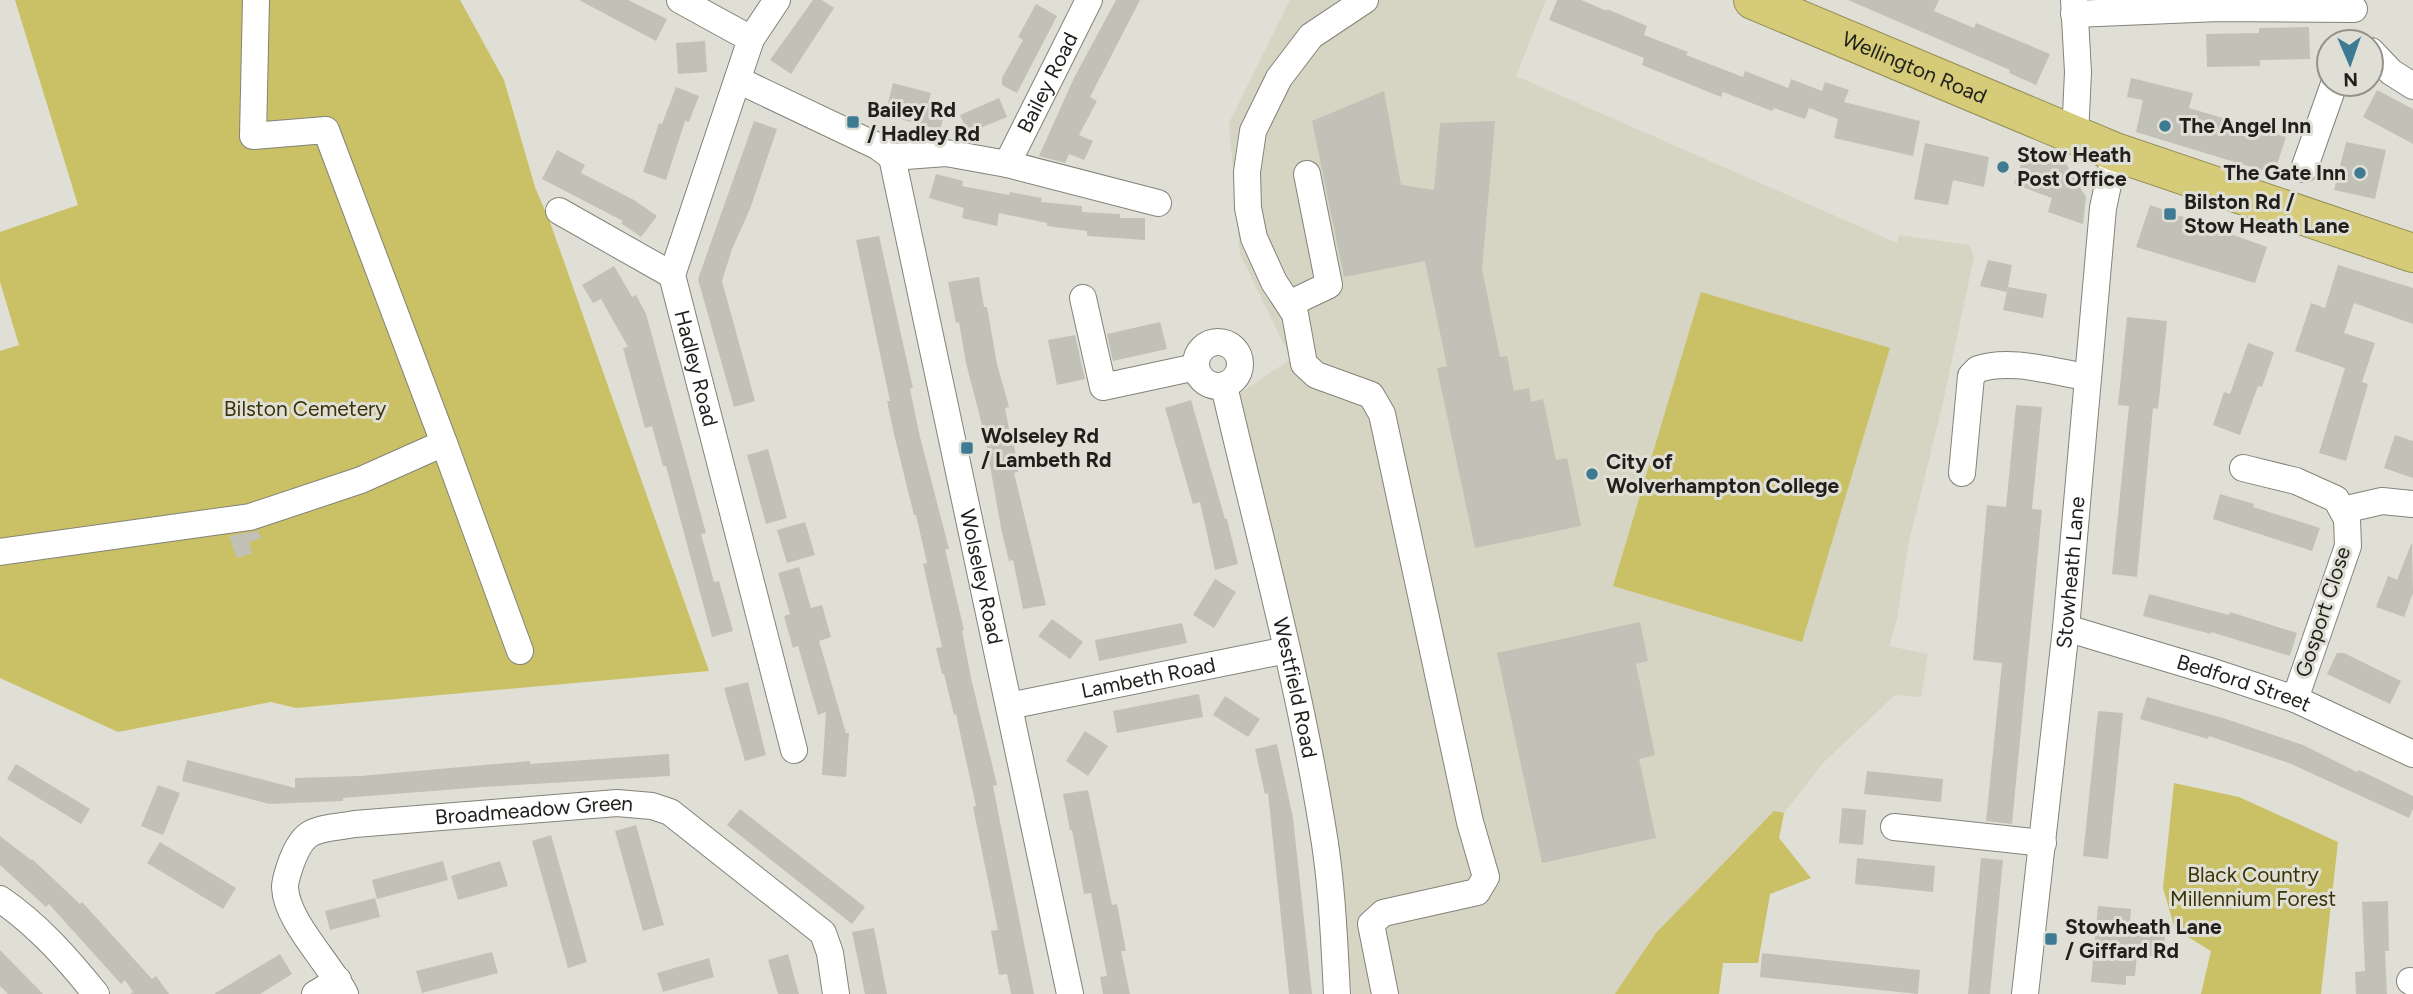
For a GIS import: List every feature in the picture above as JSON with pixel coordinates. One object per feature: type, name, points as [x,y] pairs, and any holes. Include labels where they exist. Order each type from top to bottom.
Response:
[{"type":"highway","name":"Wellington Road","points":[[1753,0],[2115,152],[2413,253]]},
{"type":"street","points":[[256,0],[253,136],[327,130],[520,651]]},
{"type":"street","points":[[680,0],[751,39]]},
{"type":"street","points":[[559,211],[672,275],[751,39],[777,0]]},
{"type":"street","name":"Bailey Road","points":[[1007,164],[1089,0]]},
{"type":"street","points":[[1365,0],[1311,36],[1279,78],[1253,131],[1247,172],[1248,208],[1254,238],[1275,282],[1295,314],[1304,364],[1316,375],[1371,395],[1382,414],[1470,822],[1486,877],[1477,892],[1383,913],[1371,924],[1385,994]]},
{"type":"street","points":[[2075,136],[2078,72],[2074,7],[2353,5],[2359,28]]},
{"type":"street","points":[[2385,66],[2413,86]]},
{"type":"street","points":[[738,80],[877,146],[892,157],[946,153],[1007,164],[1158,203]]},
{"type":"street","points":[[2304,169],[2329,98]]},
{"type":"street","name":"Stowheath Lane","points":[[2025,994],[2066,628],[2103,208],[2115,152]]},
{"type":"street","name":"Wolseley Road","points":[[892,157],[1070,994]]},
{"type":"street","points":[[1289,304],[1329,285],[1307,174]]},
{"type":"street","name":"Hadley Road","points":[[672,275],[794,750]]},
{"type":"street","points":[[1083,298],[1103,387],[1196,367]]},
{"type":"street","points":[[1217,342],[1231,346],[1240,358],[1241,365],[1236,378],[1224,386],[1216,386],[1203,380],[1196,367],[1204,347],[1217,342]]},
{"type":"street","points":[[1962,473],[1971,376],[1978,369],[1999,365],[2018,366],[2087,377]]},
{"type":"street","name":"Westfield Road","points":[[1224,386],[1286,650],[1322,825],[1332,898],[1337,994]]},
{"type":"street","points":[[0,552],[250,517],[361,480],[444,443]]},
{"type":"street","points":[[2244,468],[2296,481],[2336,499],[2343,510],[2382,501],[2413,504]]},
{"type":"street","name":"Gosport Close","points":[[2295,699],[2347,547],[2347,519],[2343,510]]},
{"type":"street","name":"Bedford Street","points":[[2066,628],[2213,671],[2295,699],[2413,754]]},
{"type":"street","name":"Lambeth Road","points":[[1009,706],[1286,650]]},
{"type":"street","name":"Broadmeadow Green","points":[[315,994],[341,987],[290,911],[286,895],[285,884],[298,844],[306,835],[355,824],[617,803],[652,806],[670,812],[823,933],[830,953],[836,994]]},
{"type":"street","points":[[1894,827],[2043,844]]},
{"type":"street","points":[[0,899],[18,911],[63,952],[96,994]]},
{"type":"shaded area","name":"City of Wolverhampton College","points":[[1290,0],[1546,0],[1516,76],[1897,243],[1899,235],[1970,245],[1974,257],[1942,407],[1909,541],[1897,619],[1889,646],[1928,654],[1921,697],[1895,695],[1823,763],[1784,813],[1779,838],[1811,878],[1770,894],[1758,963],[1723,963],[1719,986],[1704,994],[1352,994],[1337,850],[1313,723],[1240,393],[1291,359],[1240,254],[1229,123]]},
{"type":"green space","name":"Bilston Cemetery","points":[[15,0],[460,0],[504,80],[535,187],[551,225],[709,671],[296,708],[271,702],[118,732],[0,678],[0,351],[19,345],[0,282],[0,232],[78,205]]},
{"type":"green space","points":[[1701,292],[1890,348],[1802,642],[1613,586]]},
{"type":"green space","name":"Black Country Millennium Forest","points":[[2174,783],[2239,797],[2338,842],[2321,994],[2201,994],[2211,951],[2175,929],[2163,888]]},
{"type":"green space","points":[[1774,811],[1784,813],[1779,838],[1811,878],[1770,894],[1758,963],[1723,963],[1719,994],[1615,994],[1656,933]]},
{"type":"building","points":[[579,0],[628,0],[667,19],[656,41]]},
{"type":"building","points":[[813,0],[822,0],[834,8],[791,74],[770,60]]},
{"type":"building","points":[[1116,0],[1140,0],[1090,97],[1097,101],[1079,135],[1093,141],[1084,160],[1069,154],[1065,163],[1039,156],[1074,78]]},
{"type":"building","points":[[1557,0],[1581,0],[1607,9],[1647,26],[1644,35],[1743,77],[1745,71],[1788,88],[1791,79],[1822,91],[1825,82],[1849,90],[1844,102],[1920,121],[1913,156],[1834,138],[1838,119],[1809,108],[1805,119],[1774,108],[1772,111],[1723,92],[1721,97],[1642,65],[1644,58],[1549,20]]},
{"type":"building","points":[[1848,0],[1939,0],[1934,11],[1974,28],[1976,23],[2050,54],[2036,85],[2009,73],[2010,70]]},
{"type":"building","points":[[1036,4],[1057,16],[1017,93],[1002,85],[1002,78],[1023,40],[1018,37]]},
{"type":"building","points":[[2309,27],[2310,59],[2260,60],[2260,66],[2207,67],[2206,34],[2259,33],[2259,28]]},
{"type":"building","points":[[705,41],[707,72],[678,74],[676,43]]},
{"type":"building","points":[[2131,78],[2193,93],[2189,108],[2286,137],[2274,174],[2136,132],[2143,100],[2127,97]]},
{"type":"building","points":[[893,83],[931,93],[928,103],[946,108],[940,130],[885,115]]},
{"type":"building","points":[[676,87],[699,96],[689,122],[685,121],[666,180],[643,172],[659,123],[662,124]]},
{"type":"building","points":[[1384,91],[1401,185],[1434,190],[1440,123],[1495,121],[1482,269],[1500,357],[1507,356],[1514,391],[1529,388],[1531,402],[1543,399],[1556,460],[1567,458],[1581,526],[1475,548],[1437,368],[1447,366],[1425,261],[1344,277],[1312,121]]},
{"type":"building","points":[[2385,94],[2413,109],[2413,144],[2363,117],[2373,98],[2385,98]]},
{"type":"building","points":[[999,98],[1007,117],[968,133],[960,115]]},
{"type":"building","points":[[754,121],[777,129],[722,281],[755,401],[734,407],[698,279]]},
{"type":"building","points":[[2346,142],[2386,150],[2375,199],[2334,190]]},
{"type":"building","points":[[1925,143],[1989,157],[1984,187],[1953,180],[1948,205],[1914,199]]},
{"type":"building","points":[[557,150],[585,165],[581,173],[634,200],[657,216],[641,237],[621,223],[623,221],[542,179]]},
{"type":"building","points":[[2025,152],[2066,164],[2086,197],[2083,224],[2048,212],[2052,198],[2014,184]]},
{"type":"building","points":[[936,174],[963,181],[962,186],[1042,198],[1041,202],[1082,206],[1082,212],[1120,214],[1120,218],[1145,218],[1145,240],[1087,236],[1087,231],[1047,226],[1047,223],[999,213],[997,226],[962,218],[964,208],[929,198]]},
{"type":"building","points":[[2150,205],[2267,247],[2255,283],[2136,247]]},
{"type":"building","points":[[879,236],[913,388],[910,389],[920,437],[949,549],[945,549],[964,630],[962,631],[971,678],[997,785],[993,786],[1034,994],[1011,994],[1007,974],[999,975],[991,931],[998,930],[973,807],[976,806],[956,714],[954,715],[936,648],[942,647],[923,564],[927,563],[894,434],[887,401],[890,401],[856,240]]},
{"type":"building","points":[[1988,260],[2012,265],[2007,292],[1980,286]]},
{"type":"building","points":[[2338,265],[2413,288],[2413,324],[2354,303],[2344,333],[2375,343],[2362,382],[2368,384],[2346,461],[2319,453],[2345,368],[2295,351],[2311,303],[2325,308]]},
{"type":"building","points":[[614,266],[632,297],[636,295],[646,314],[706,533],[701,534],[714,582],[719,581],[733,631],[712,637],[666,466],[663,466],[652,426],[645,428],[623,348],[628,347],[601,299],[593,303],[582,285]]},
{"type":"building","points":[[979,277],[1009,407],[1005,408],[1018,472],[1014,473],[1046,605],[1023,609],[1013,560],[1009,561],[1001,528],[985,437],[983,438],[948,282]]},
{"type":"building","points":[[2008,287],[2047,294],[2043,318],[2003,310]]},
{"type":"building","points":[[2127,317],[2167,321],[2158,409],[2153,408],[2137,577],[2112,574],[2129,406],[2118,405]]},
{"type":"building","points":[[1160,322],[1167,349],[1113,361],[1107,334]]},
{"type":"building","points":[[1075,335],[1085,379],[1057,385],[1048,340]]},
{"type":"building","points":[[2248,343],[2274,352],[2262,387],[2258,386],[2240,435],[2213,425],[2224,392],[2230,394]]},
{"type":"building","points":[[1191,400],[1238,564],[1215,570],[1200,502],[1193,504],[1165,408]]},
{"type":"building","points":[[2016,405],[2042,407],[2032,509],[2042,510],[2012,824],[1986,821],[2002,663],[1973,660],[1987,505],[2006,507]]},
{"type":"building","points":[[2395,435],[2413,441],[2413,478],[2384,468]]},
{"type":"building","points":[[768,449],[787,518],[766,524],[747,455]]},
{"type":"building","points":[[2220,494],[2320,528],[2312,551],[2213,519]]},
{"type":"building","points":[[805,522],[815,555],[787,563],[777,530]]},
{"type":"building","points":[[258,531],[261,538],[249,542],[252,553],[237,558],[229,536]]},
{"type":"building","points":[[2412,542],[2413,593],[2404,617],[2376,607],[2388,576],[2397,580]]},
{"type":"building","points":[[799,567],[811,608],[822,605],[831,637],[819,641],[846,733],[849,733],[846,777],[822,775],[826,712],[818,715],[798,646],[793,648],[784,616],[790,614],[778,573]]},
{"type":"building","points":[[1215,579],[1236,592],[1214,628],[1193,615]]},
{"type":"building","points":[[2149,594],[2229,615],[2230,612],[2297,633],[2290,656],[2211,632],[2143,616]]},
{"type":"building","points":[[1052,619],[1083,642],[1070,659],[1038,636]]},
{"type":"building","points":[[1640,622],[1648,661],[1636,664],[1655,755],[1639,759],[1656,838],[1542,863],[1497,653]]},
{"type":"building","points":[[1182,623],[1187,643],[1099,661],[1095,640]]},
{"type":"building","points":[[2337,653],[2344,653],[2401,681],[2390,704],[2327,674]]},
{"type":"building","points":[[748,682],[766,755],[745,761],[724,688]]},
{"type":"building","points":[[1199,694],[1203,717],[1117,733],[1113,711]]},
{"type":"building","points":[[1225,696],[1260,719],[1248,737],[1213,715]]},
{"type":"building","points":[[2147,697],[2223,718],[2303,745],[2413,796],[2413,809],[2409,818],[2289,763],[2209,736],[2208,739],[2140,719]]},
{"type":"building","points":[[2098,711],[2123,713],[2108,859],[2083,856]]},
{"type":"building","points":[[1085,731],[1108,746],[1088,776],[1066,761]]},
{"type":"building","points":[[1277,744],[1293,818],[1312,994],[1289,994],[1268,793],[1265,794],[1255,749]]},
{"type":"building","points":[[669,754],[670,776],[483,787],[343,798],[343,801],[269,804],[182,781],[187,760],[295,788],[295,778],[360,776],[530,761],[530,764]]},
{"type":"building","points":[[16,764],[90,809],[81,824],[7,779]]},
{"type":"building","points":[[1867,771],[1943,779],[1941,802],[1864,794]]},
{"type":"building","points":[[158,785],[180,793],[163,835],[141,826]]},
{"type":"building","points":[[1088,790],[1112,905],[1117,904],[1126,951],[1121,951],[1130,994],[1103,994],[1100,977],[1107,976],[1091,893],[1084,894],[1063,794]]},
{"type":"building","points":[[1842,808],[1866,810],[1863,845],[1839,843]]},
{"type":"building","points":[[740,809],[865,907],[852,924],[727,825]]},
{"type":"building","points":[[636,825],[664,925],[643,931],[615,831]]},
{"type":"building","points":[[551,835],[587,962],[568,968],[532,841]]},
{"type":"building","points":[[0,836],[32,859],[80,904],[82,902],[152,979],[156,976],[169,994],[130,994],[133,992],[125,980],[121,984],[49,904],[46,907],[0,865]]},
{"type":"building","points":[[160,842],[236,888],[223,909],[147,863]]},
{"type":"building","points":[[1857,858],[1935,866],[1933,892],[1855,884]]},
{"type":"building","points":[[1981,858],[2003,860],[1990,994],[1968,994]]},
{"type":"building","points":[[443,861],[448,880],[377,899],[372,880]]},
{"type":"building","points":[[500,861],[508,886],[458,900],[451,876]]},
{"type":"building","points":[[375,898],[380,917],[330,930],[325,911]]},
{"type":"building","points":[[2388,901],[2389,951],[2385,951],[2387,994],[2356,994],[2355,972],[2365,971],[2362,902]]},
{"type":"building","points":[[2098,906],[2131,909],[2129,933],[2165,936],[2163,957],[2137,955],[2135,976],[2126,976],[2126,985],[2091,982]]},
{"type":"building","points":[[874,928],[887,994],[865,994],[852,932]]},
{"type":"building","points":[[0,950],[43,994],[8,994],[0,986]]},
{"type":"building","points":[[492,952],[498,973],[422,993],[416,971]]},
{"type":"building","points":[[1762,953],[1920,970],[1918,994],[1760,977]]},
{"type":"building","points":[[280,954],[292,974],[260,994],[214,994]]},
{"type":"building","points":[[788,954],[799,994],[778,994],[768,960]]},
{"type":"building","points":[[709,958],[714,977],[663,992],[657,973]]},
{"type":"place","name":"Bailey Rd / Hadley Rd","points":[[853,122]]},
{"type":"place","name":"The Angel Inn","points":[[2165,126]]},
{"type":"place","name":"Stow Heath Post Office","points":[[2003,167]]},
{"type":"place","name":"The Gate Inn","points":[[2360,173]]},
{"type":"place","name":"Bilston Rd / Stow Heath Lane","points":[[2170,214]]},
{"type":"place","name":"Wolseley Rd / Lambeth Rd","points":[[967,448]]},
{"type":"place","name":"City of Wolverhampton College","points":[[1592,474]]},
{"type":"place","name":"Stowheath Lane / Giffard Rd","points":[[2051,939]]}]
